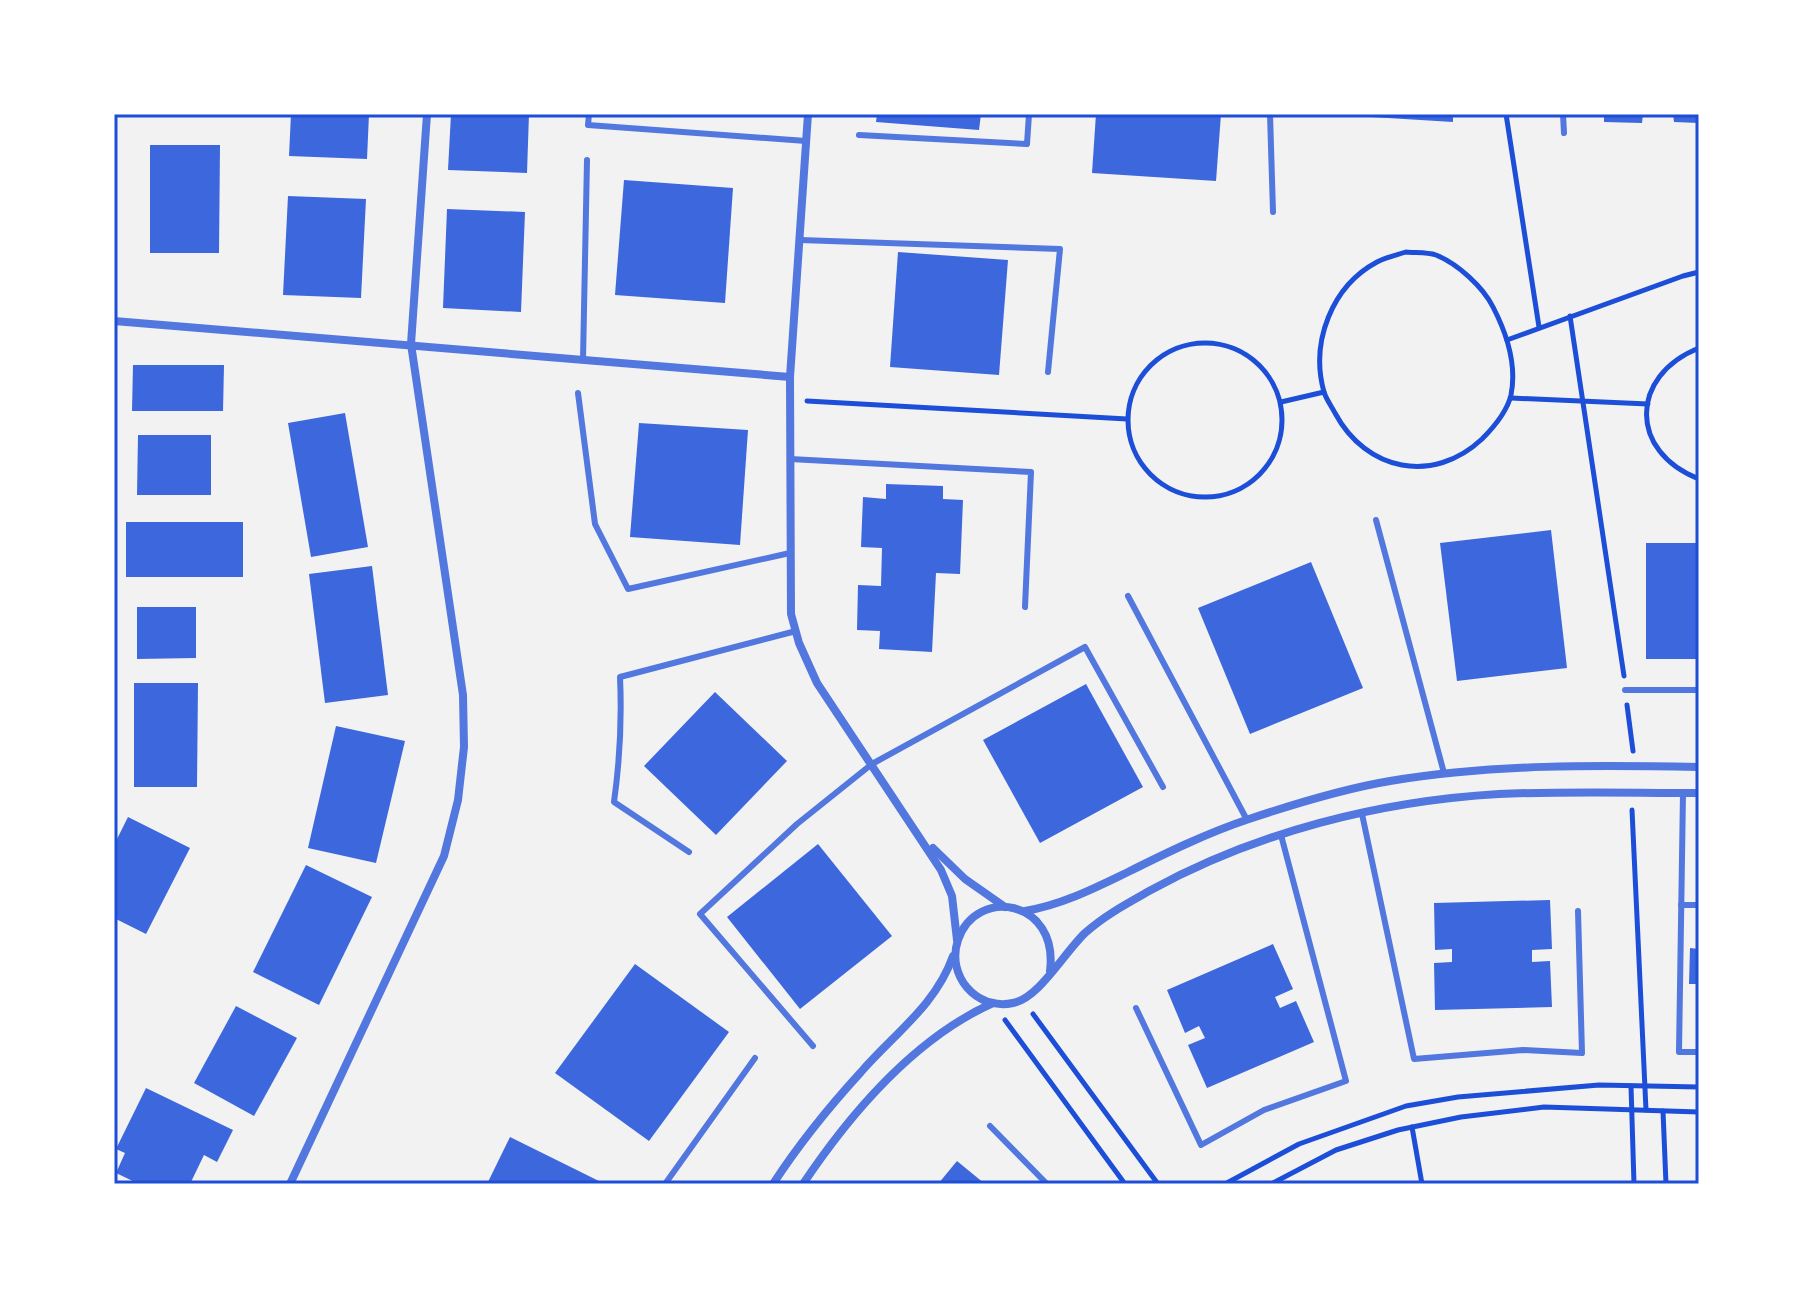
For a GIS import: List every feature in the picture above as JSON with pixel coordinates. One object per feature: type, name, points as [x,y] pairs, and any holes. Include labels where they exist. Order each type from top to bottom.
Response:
[{"type":"street","points":[[290,1184],[444,856],[458,800],[464,747],[463,695],[411,344],[427,114]]},
{"type":"street","points":[[808,114],[790,377],[791,614],[817,683],[941,870],[952,896],[956,967],[962,982],[972,993],[993,1003],[1023,1000],[1042,986],[1050,971],[1086,933],[1120,908],[1188,871],[1281,835],[1426,801],[1497,794],[1699,793]]},
{"type":"street","points":[[114,321],[790,377]]},
{"type":"street","points":[[773,1184],[846,1089],[933,995],[947,974],[967,924],[979,914],[994,908],[1023,911],[1043,908],[1082,894],[1162,855],[1247,820],[1340,792],[1444,773],[1546,767],[1699,767]]},
{"type":"street","points":[[921,836],[965,879],[1005,907]]},
{"type":"street","points":[[1023,911],[1040,923],[1049,938],[1052,954],[1050,971]]},
{"type":"street","points":[[803,1184],[848,1126],[911,1057],[949,1026],[993,1003]]},
{"type":"lane","points":[[589,114],[588,125],[806,141]]},
{"type":"lane","points":[[859,135],[1027,144],[1029,114]]},
{"type":"lane","points":[[1270,114],[1273,212]]},
{"type":"lane","points":[[1563,114],[1564,133]]},
{"type":"lane","points":[[583,361],[587,160]]},
{"type":"lane","points":[[800,240],[1060,249],[1048,372]]},
{"type":"lane","points":[[578,393],[595,524],[628,589],[790,553]]},
{"type":"lane","points":[[790,459],[1031,472],[1025,607]]},
{"type":"lane","points":[[1376,520],[1444,773]]},
{"type":"lane","points":[[1128,596],[1247,820]]},
{"type":"lane","points":[[689,852],[614,802],[621,733],[620,677],[796,631]]},
{"type":"lane","points":[[813,1046],[700,914],[797,824],[872,764],[1085,647],[1163,787]]},
{"type":"lane","points":[[1625,690],[1699,690]]},
{"type":"lane","points":[[1683,793],[1679,1052],[1699,1052]]},
{"type":"lane","points":[[1362,814],[1414,1059],[1523,1050],[1582,1053],[1578,911]]},
{"type":"lane","points":[[1136,1008],[1201,1145],[1264,1110],[1346,1081],[1281,835]]},
{"type":"lane","points":[[1681,905],[1699,905]]},
{"type":"lane","points":[[665,1184],[755,1058]]},
{"type":"lane","points":[[990,1126],[1047,1184]]},
{"type":"path","points":[[1506,114],[1539,327]]},
{"type":"path","points":[[1406,252],[1436,255],[1486,293],[1504,327],[1507,340],[1514,371],[1511,398],[1496,426],[1470,450],[1451,461],[1426,467],[1398,466],[1375,457],[1355,442],[1324,392],[1321,347],[1332,305],[1352,280],[1378,261],[1406,252]]},
{"type":"path","points":[[1507,340],[1699,272]]},
{"type":"path","points":[[1570,316],[1635,766]]},
{"type":"path","points":[[1209,342],[1233,347],[1255,360],[1271,379],[1281,402],[1282,427],[1275,453],[1260,474],[1239,489],[1213,497],[1188,495],[1163,486],[1144,468],[1131,445],[1127,419],[1131,395],[1143,373],[1161,355],[1184,345],[1209,342]]},
{"type":"path","points":[[1699,348],[1680,356],[1662,371],[1650,391],[1646,414],[1650,436],[1661,456],[1679,472],[1699,479]]},
{"type":"path","points":[[1281,402],[1324,392]]},
{"type":"path","points":[[1511,398],[1648,404]]},
{"type":"path","points":[[790,400],[1127,419]]},
{"type":"path","points":[[1632,793],[1646,1110]]},
{"type":"path","points":[[1023,1000],[1158,1184]]},
{"type":"path","points":[[993,1003],[1125,1184]]},
{"type":"path","points":[[1225,1184],[1299,1144],[1406,1106],[1526,1090],[1599,1085],[1699,1087]]},
{"type":"path","points":[[1631,1086],[1634,1184]]},
{"type":"path","points":[[1271,1184],[1336,1150],[1412,1127],[1461,1117],[1544,1107],[1699,1112]]},
{"type":"path","points":[[1663,1111],[1666,1184]]},
{"type":"path","points":[[1412,1127],[1422,1184]]},
{"type":"building","points":[[291,114],[369,114],[367,159],[289,156]]},
{"type":"building","points":[[451,114],[529,114],[527,173],[448,170]]},
{"type":"building","points":[[877,114],[981,114],[979,130],[876,122]]},
{"type":"building","points":[[1096,114],[1221,114],[1216,181],[1092,173]]},
{"type":"building","points":[[1453,114],[1453,122],[1355,116]]},
{"type":"building","points":[[1604,114],[1643,114],[1642,123],[1604,122]]},
{"type":"building","points":[[1673,114],[1699,114],[1699,123],[1674,122]]},
{"type":"building","points":[[150,145],[220,145],[219,253],[150,253]]},
{"type":"building","points":[[624,180],[733,188],[725,303],[615,295]]},
{"type":"building","points":[[288,196],[366,199],[361,298],[283,295]]},
{"type":"building","points":[[447,209],[525,212],[521,312],[443,308]]},
{"type":"building","points":[[898,252],[1008,260],[999,375],[890,367]]},
{"type":"building","points":[[133,365],[224,365],[223,411],[132,411]]},
{"type":"building","points":[[345,413],[368,547],[311,557],[288,423]]},
{"type":"building","points":[[639,423],[748,430],[740,545],[630,537]]},
{"type":"building","points":[[138,435],[211,435],[211,495],[137,495]]},
{"type":"building","points":[[886,484],[943,486],[943,499],[963,500],[960,574],[936,573],[932,652],[879,649],[880,631],[857,630],[858,585],[881,586],[882,548],[861,547],[863,497],[886,499]]},
{"type":"building","points":[[126,522],[243,522],[243,577],[126,577]]},
{"type":"building","points":[[1551,530],[1567,668],[1457,681],[1440,543]]},
{"type":"building","points":[[1646,543],[1699,543],[1699,659],[1646,659]]},
{"type":"building","points":[[1311,562],[1363,688],[1250,734],[1198,608]]},
{"type":"building","points":[[372,566],[388,695],[325,703],[309,574]]},
{"type":"building","points":[[137,607],[196,607],[196,658],[137,659]]},
{"type":"building","points":[[134,683],[198,683],[197,787],[134,787]]},
{"type":"building","points":[[1086,684],[1143,787],[1040,843],[983,740]]},
{"type":"building","points":[[715,692],[787,761],[716,835],[644,766]]},
{"type":"building","points":[[336,726],[405,741],[376,863],[308,848]]},
{"type":"building","points":[[128,817],[190,848],[146,934],[114,918],[114,845]]},
{"type":"building","points":[[818,844],[892,936],[800,1009],[727,917]]},
{"type":"building","points":[[306,865],[372,897],[319,1005],[253,972]]},
{"type":"building","points":[[1550,900],[1552,949],[1532,950],[1532,962],[1550,961],[1552,1007],[1435,1010],[1434,963],[1452,962],[1452,949],[1435,950],[1434,903]]},
{"type":"building","points":[[1273,944],[1293,989],[1275,997],[1280,1008],[1296,1001],[1314,1042],[1207,1088],[1188,1045],[1205,1038],[1199,1026],[1185,1033],[1167,990]]},
{"type":"building","points":[[1690,948],[1699,949],[1699,984],[1689,984]]},
{"type":"building","points":[[635,964],[729,1032],[649,1141],[555,1073]]},
{"type":"building","points":[[236,1006],[297,1038],[254,1116],[194,1083]]},
{"type":"building","points":[[146,1088],[233,1130],[217,1162],[204,1155],[190,1184],[139,1184],[116,1173],[125,1153],[116,1149]]},
{"type":"building","points":[[510,1137],[605,1184],[487,1184]]},
{"type":"building","points":[[957,1161],[985,1184],[938,1184]]}]
